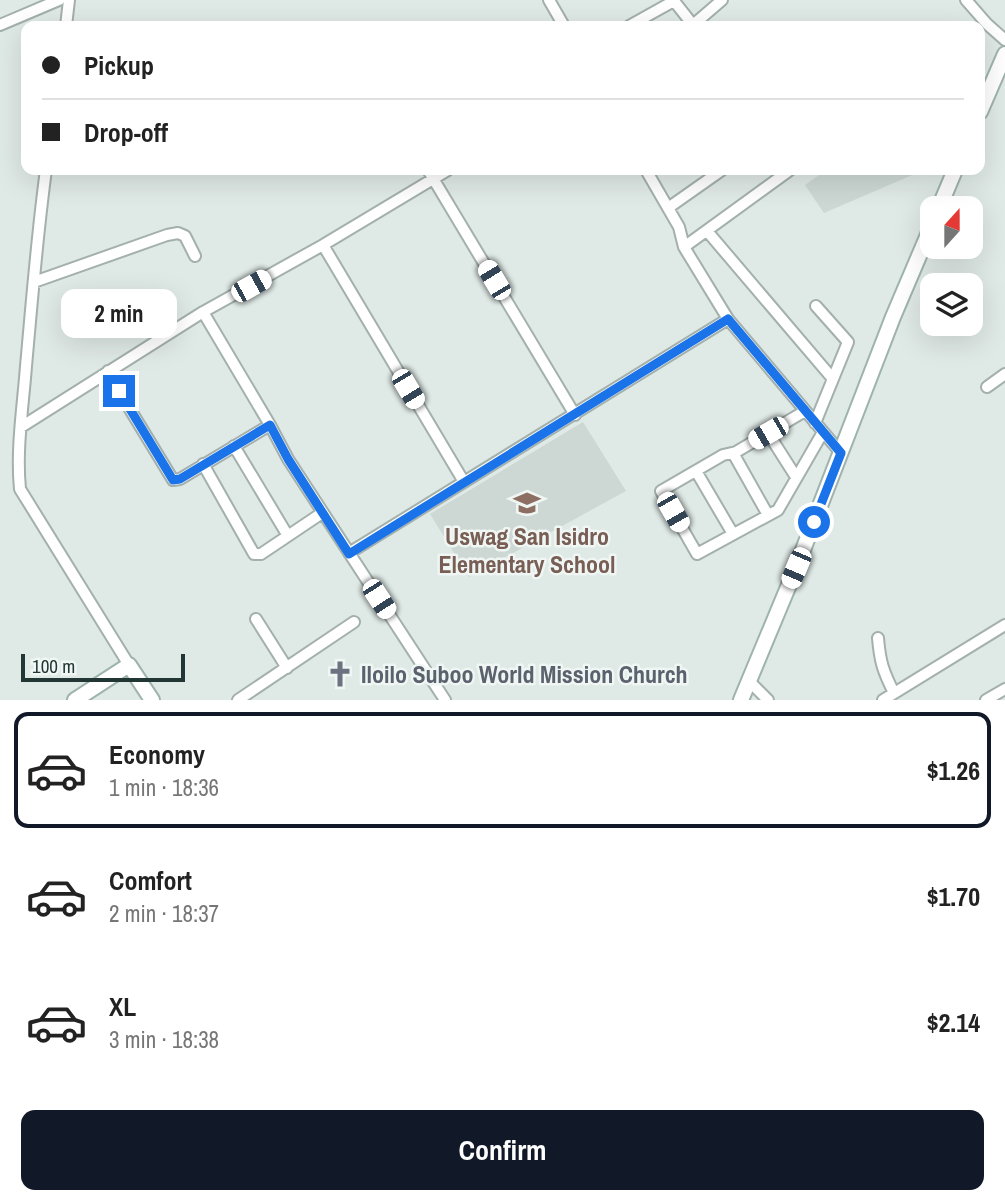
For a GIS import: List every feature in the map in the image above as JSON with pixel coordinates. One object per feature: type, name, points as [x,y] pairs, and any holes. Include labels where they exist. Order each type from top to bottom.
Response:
[{"type":"street","points":[[0,25],[59,0]]},
{"type":"street","points":[[66,21],[69,0]]},
{"type":"street","points":[[549,0],[561,21]]},
{"type":"street","points":[[699,21],[722,0]]},
{"type":"street","points":[[966,0],[984,21]]},
{"type":"street","points":[[638,21],[674,1],[689,21]]},
{"type":"street","points":[[985,23],[1005,40]]},
{"type":"street","points":[[985,100],[1005,54]]},
{"type":"street","points":[[45,175],[38,227],[21,427],[18,473],[20,489],[152,700]]},
{"type":"street","points":[[21,427],[203,312],[323,244],[428,175]]},
{"type":"street","points":[[431,175],[575,415]]},
{"type":"street","points":[[649,175],[679,227],[684,247],[728,319],[841,453]]},
{"type":"street","points":[[668,208],[715,175]]},
{"type":"street","points":[[684,247],[783,175]]},
{"type":"street","points":[[944,196],[953,175]]},
{"type":"street","points":[[707,231],[833,379]]},
{"type":"street","points":[[34,282],[177,233],[185,236],[195,256]]},
{"type":"street","points":[[323,244],[464,482]]},
{"type":"street","points":[[741,700],[920,254]]},
{"type":"street","points":[[815,423],[848,342],[816,306]]},
{"type":"street","points":[[203,312],[288,459],[442,699]]},
{"type":"street","points":[[349,554],[728,319]]},
{"type":"street","points":[[108,371],[173,480],[180,479],[270,425]]},
{"type":"street","points":[[987,387],[1005,374]]},
{"type":"street","points":[[805,411],[661,491],[697,554],[778,510],[823,432]]},
{"type":"street","points":[[768,433],[796,477]]},
{"type":"street","points":[[234,446],[288,536]]},
{"type":"street","points":[[733,453],[768,515]]},
{"type":"street","points":[[203,464],[254,554],[261,555],[322,513]]},
{"type":"street","points":[[696,471],[733,534]]},
{"type":"street","points":[[256,619],[287,668]]},
{"type":"street","points":[[238,700],[354,622]]},
{"type":"street","points":[[883,700],[1005,625]]},
{"type":"street","points":[[878,638],[880,662],[894,693]]},
{"type":"street","points":[[75,700],[128,665]]},
{"type":"street","points":[[748,681],[768,700]]},
{"type":"street","points":[[986,700],[1005,689]]},
{"type":"shaded area","points":[[819,175],[912,175],[824,213],[805,185]]},
{"type":"shaded area","name":"Uswag San Isidro Elementary School","points":[[583,422],[626,491],[469,577],[430,514]]},
{"type":"place","name":"Uswag San Isidro Elementary School","points":[[527,503]]},
{"type":"place","name":"Iloilo Suboo World Mission Church","points":[[340,674]]},
{"type":"route","points":[[119,391],[173,480],[180,479],[270,425],[288,459],[349,554],[728,319],[841,453],[814,522]]}]
